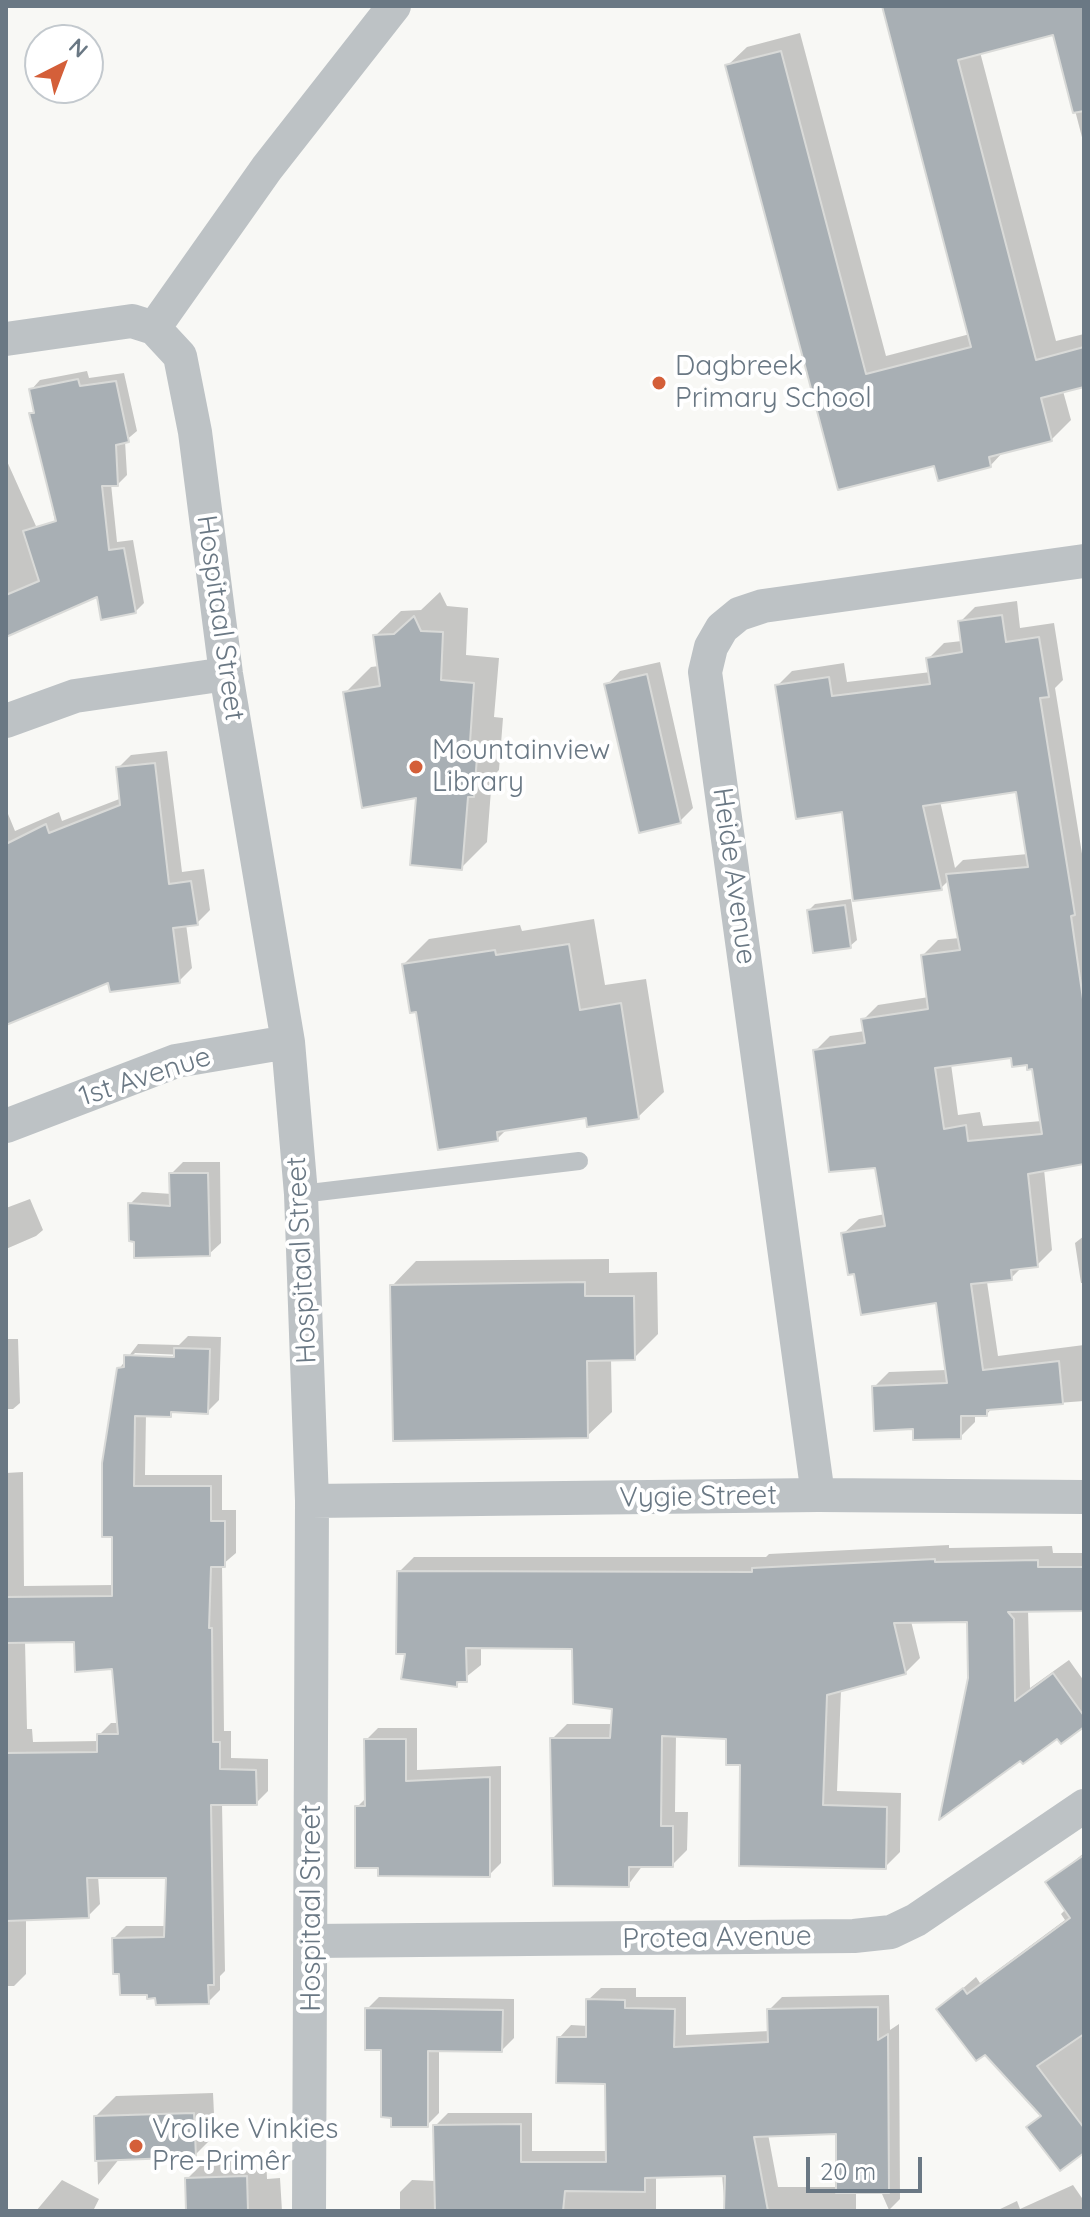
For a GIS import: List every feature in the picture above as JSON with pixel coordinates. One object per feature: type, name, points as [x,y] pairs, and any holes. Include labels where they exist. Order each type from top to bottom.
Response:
[{"type":"street","points":[[6,339],[132,321],[154,328],[267,168],[394,6]]},
{"type":"street","name":"Hospitaal Street","points":[[154,328],[180,356],[195,432],[226,674],[288,1042],[301,1194],[312,1501],[309,2211]]},
{"type":"street","name":"Heide Avenue","points":[[818,1495],[705,672],[711,647],[722,628],[739,614],[763,606],[1084,561]]},
{"type":"street","points":[[6,721],[75,696],[226,674]]},
{"type":"street","name":"1st Avenue","points":[[6,1126],[176,1061],[288,1042]]},
{"type":"street","name":"Vygie Street","points":[[312,1501],[818,1495],[1084,1497]]},
{"type":"street","name":"Protea Avenue","points":[[312,1941],[854,1936],[891,1932],[916,1920],[1084,1806]]},
{"type":"lane","points":[[301,1194],[579,1161]]},
{"type":"building","points":[[882,6],[1084,6],[1084,111],[1073,113],[1053,35],[958,60],[1036,360],[1084,347],[1084,387],[1041,398],[1052,441],[989,457],[991,467],[938,481],[934,466],[838,490],[725,65],[781,51],[866,374],[971,347]]},
{"type":"building","points":[[78,379],[80,386],[116,381],[129,442],[116,445],[118,486],[102,486],[109,550],[124,548],[136,613],[101,620],[97,597],[6,637],[6,595],[39,581],[23,531],[56,521],[29,413],[34,413],[29,389]]},
{"type":"building","points":[[1002,615],[1006,642],[1039,637],[1049,697],[1040,698],[1075,915],[1071,916],[1084,1006],[1084,1164],[1028,1174],[1038,1267],[1011,1270],[1012,1280],[971,1284],[983,1370],[1059,1361],[1063,1404],[987,1410],[987,1416],[961,1416],[961,1439],[913,1440],[913,1429],[874,1431],[872,1386],[947,1383],[936,1303],[861,1315],[854,1274],[848,1275],[841,1233],[885,1226],[875,1168],[829,1172],[813,1050],[865,1043],[861,1019],[928,1009],[921,955],[960,950],[946,874],[1028,867],[1016,792],[923,806],[942,890],[853,901],[842,812],[796,819],[775,685],[829,677],[832,696],[930,684],[926,658],[962,652],[958,621]],"holes":[[[1011,1058],[1012,1067],[1027,1065],[1027,1070],[1032,1069],[1042,1134],[968,1141],[966,1125],[944,1129],[935,1068]]]},
{"type":"building","name":"Mountainview Library","points":[[414,616],[421,631],[443,632],[441,680],[474,683],[470,742],[478,743],[474,797],[468,797],[462,870],[410,865],[416,798],[362,808],[343,692],[380,686],[373,635],[394,634]]},
{"type":"building","points":[[647,674],[681,823],[639,833],[604,684]]},
{"type":"building","points":[[155,763],[169,884],[191,881],[198,925],[173,928],[180,983],[110,992],[108,983],[6,1025],[6,844],[46,824],[49,833],[120,805],[116,767]]},
{"type":"building","points":[[845,905],[851,948],[813,953],[807,910]]},
{"type":"building","points":[[569,944],[580,1010],[621,1003],[639,1119],[587,1127],[586,1118],[497,1132],[498,1141],[438,1150],[416,1012],[410,1013],[402,964],[495,950],[496,955]]},
{"type":"building","points":[[169,1173],[208,1173],[210,1256],[134,1258],[134,1242],[129,1241],[128,1203],[170,1206]]},
{"type":"building","points":[[585,1282],[585,1296],[634,1296],[635,1360],[587,1361],[588,1438],[393,1441],[390,1285]]},
{"type":"building","points":[[174,1348],[210,1349],[208,1414],[171,1412],[171,1417],[135,1416],[134,1486],[211,1486],[211,1521],[225,1521],[225,1567],[211,1567],[209,1628],[212,1628],[213,1742],[220,1742],[220,1769],[256,1770],[257,1805],[211,1805],[214,1985],[208,1985],[209,2004],[156,2005],[155,1998],[147,1999],[147,1995],[120,1995],[119,1974],[113,1974],[112,1938],[164,1937],[166,1878],[87,1878],[89,1918],[6,1921],[6,1753],[97,1752],[97,1734],[118,1734],[112,1669],[75,1672],[74,1642],[6,1643],[6,1597],[112,1596],[112,1537],[102,1537],[102,1463],[117,1368],[124,1367],[124,1355],[174,1357]]},
{"type":"building","points":[[935,1559],[935,1562],[1038,1560],[1038,1567],[1084,1567],[1084,1611],[1008,1612],[1014,1619],[1015,1701],[1053,1673],[1084,1716],[1084,1727],[1061,1744],[1057,1739],[1023,1764],[1020,1761],[939,1820],[968,1678],[967,1622],[894,1623],[906,1674],[827,1695],[823,1805],[887,1807],[886,1869],[739,1866],[740,1765],[726,1765],[726,1739],[662,1736],[661,1826],[673,1826],[673,1867],[629,1867],[629,1887],[553,1886],[550,1738],[610,1738],[612,1709],[573,1704],[572,1649],[466,1648],[467,1682],[457,1682],[457,1687],[401,1679],[405,1654],[396,1654],[397,1571],[752,1572],[752,1568]]},
{"type":"building","points":[[364,1739],[406,1739],[406,1781],[490,1777],[490,1877],[378,1876],[378,1868],[355,1868],[355,1806],[365,1806]]},
{"type":"building","points":[[1084,1855],[1084,2034],[1037,2066],[1084,2128],[1084,2153],[1060,2171],[1026,2127],[1041,2116],[985,2055],[976,2061],[936,2009],[963,1988],[967,1994],[1070,1918],[1045,1882]]},
{"type":"building","points":[[586,1999],[625,2000],[625,2008],[675,2009],[674,2047],[768,2042],[767,2009],[878,2007],[878,2040],[888,2034],[889,2193],[836,2193],[836,2134],[754,2137],[768,2211],[724,2211],[725,2176],[645,2178],[645,2192],[565,2191],[563,2211],[435,2211],[433,2125],[521,2124],[521,2162],[606,2162],[605,2084],[556,2083],[557,2037],[586,2037]]},
{"type":"building","points":[[365,2008],[503,2010],[502,2052],[428,2051],[428,2127],[391,2127],[391,2118],[381,2117],[381,2050],[365,2050]]},
{"type":"building","points":[[194,2113],[196,2157],[95,2161],[94,2116]]},
{"type":"building","points":[[247,2176],[248,2211],[186,2211],[185,2178]]},
{"type":"place","name":"Dagbreek Primary School","points":[[659,383]]},
{"type":"place","name":"Mountainview Library","points":[[416,767]]},
{"type":"place","name":"Vrolike Vinkies Pre-Primêr","points":[[136,2146]]}]
